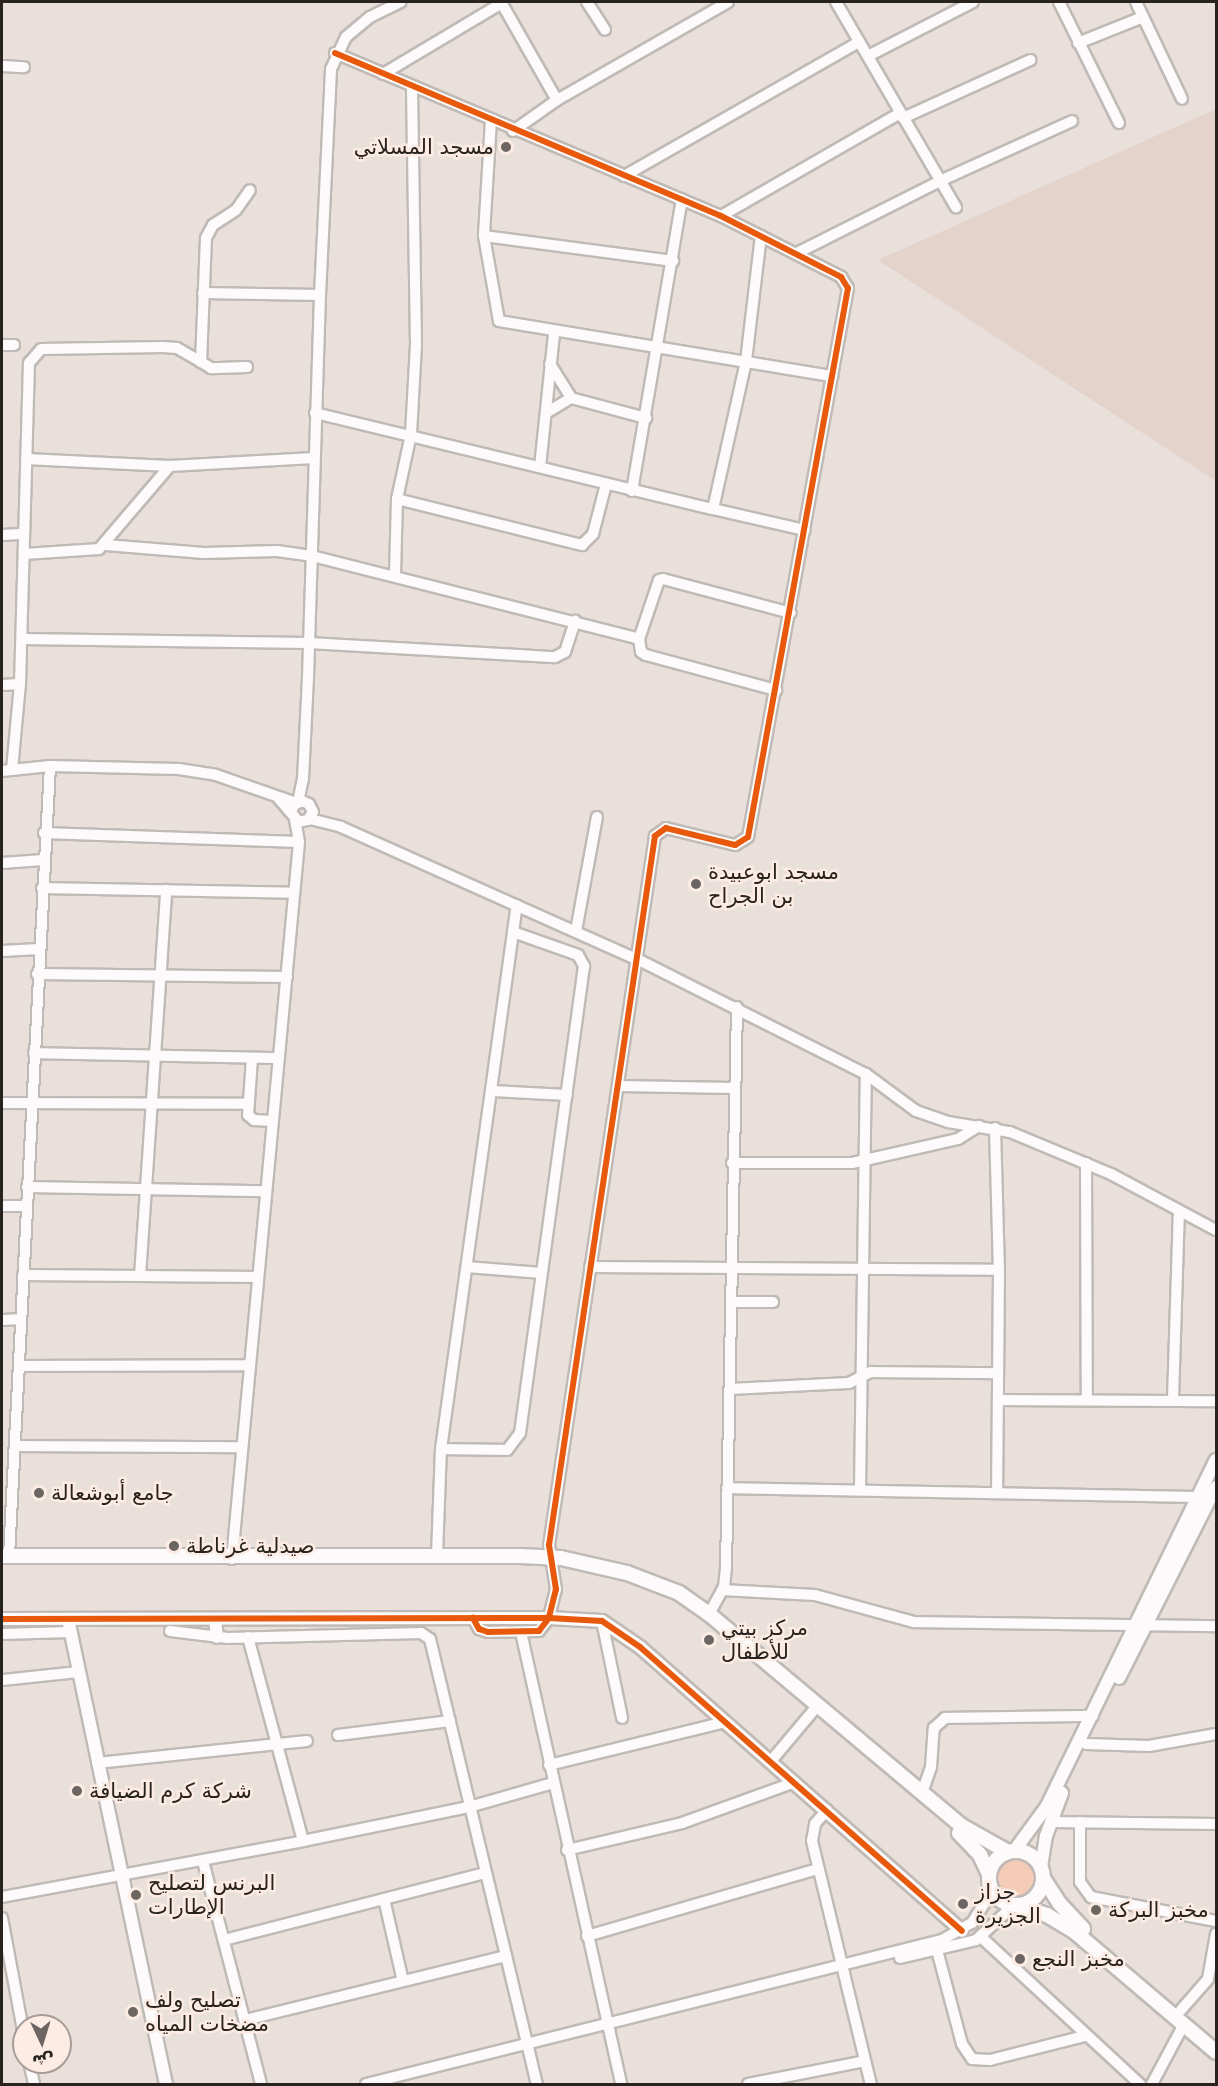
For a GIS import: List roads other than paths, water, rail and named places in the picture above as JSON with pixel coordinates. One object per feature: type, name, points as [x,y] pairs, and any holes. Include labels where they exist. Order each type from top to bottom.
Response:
[{"type":"main road","points":[[5,1556],[549,1557],[621,1571],[679,1593],[709,1614],[972,1834],[1011,1852],[1027,1853],[1074,1920],[1216,2040]]},
{"type":"main road","points":[[664,1588],[966,1839],[989,1874],[992,1891],[1003,1902],[1066,1925],[1216,2052]]},
{"type":"main road","points":[[989,1874],[993,1863],[1011,1852]]},
{"type":"main road","points":[[1015,1905],[1035,1897],[1042,1872]]},
{"type":"street","points":[[232,1558],[299,843],[295,809],[303,779],[320,295],[335,53],[346,37],[380,6],[401,2]]},
{"type":"street","points":[[383,74],[501,2],[557,100]]},
{"type":"street","points":[[587,2],[605,30]]},
{"type":"street","points":[[513,131],[557,100],[728,2]]},
{"type":"street","points":[[836,2],[956,207]]},
{"type":"street","points":[[868,56],[973,2]]},
{"type":"street","points":[[1059,2],[1119,123]]},
{"type":"street","points":[[1136,2],[1182,99]]},
{"type":"street","points":[[1078,43],[1143,17]]},
{"type":"street","points":[[624,176],[860,42]]},
{"type":"street","points":[[335,53],[513,131],[721,216],[797,253],[846,282],[848,293],[791,613],[746,840],[735,845],[666,828],[656,834],[639,960],[590,1267],[549,1557],[556,1589],[549,1618],[542,1630],[521,1632],[484,1632],[473,1618]]},
{"type":"street","points":[[721,216],[902,115],[1030,60]]},
{"type":"street","points":[[2,66],[24,67]]},
{"type":"street","points":[[395,576],[397,499],[411,434],[416,344],[412,88]]},
{"type":"street","points":[[491,120],[484,236],[499,321],[554,333],[832,376]]},
{"type":"street","points":[[797,253],[940,181],[1072,122]]},
{"type":"street","points":[[201,362],[208,231],[236,210],[250,190]]},
{"type":"street","points":[[632,491],[658,350],[682,199]]},
{"type":"street","points":[[484,236],[673,261]]},
{"type":"street","points":[[713,509],[746,361],[761,236]]},
{"type":"street","points":[[203,293],[320,295]]},
{"type":"street","points":[[540,467],[554,333]]},
{"type":"street","points":[[2,345],[14,345]]},
{"type":"street","points":[[247,367],[211,368],[170,347],[41,349],[29,363],[20,684],[7,770],[50,766],[179,769],[216,775],[277,796],[295,809],[310,813],[576,931],[737,1007],[866,1074],[916,1111],[948,1122],[995,1128],[1086,1163],[1216,1230]]},
{"type":"street","points":[[550,364],[571,398],[646,418]]},
{"type":"street","points":[[546,412],[571,398]]},
{"type":"street","points":[[315,413],[411,434],[632,491],[805,530]]},
{"type":"street","points":[[26,459],[170,466],[314,458]]},
{"type":"street","points":[[24,554],[92,551],[106,545],[170,466]]},
{"type":"street","points":[[397,499],[582,545],[593,534],[606,484]]},
{"type":"street","points":[[2,535],[24,534]]},
{"type":"street","points":[[106,545],[204,554],[277,551],[312,556],[639,639]]},
{"type":"street","points":[[776,690],[646,655],[641,652],[639,639],[659,580],[663,579],[791,613]]},
{"type":"street","points":[[22,639],[309,643],[555,657],[565,652],[575,621]]},
{"type":"street","points":[[2,685],[20,684]]},
{"type":"street","points":[[5,1556],[15,1446],[44,833],[50,766]]},
{"type":"street","points":[[299,843],[310,813],[303,779]]},
{"type":"street","points":[[295,809],[310,813]]},
{"type":"street","points":[[576,931],[597,817]]},
{"type":"street","points":[[44,833],[299,843]]},
{"type":"street","points":[[2,864],[43,860]]},
{"type":"street","points":[[42,888],[294,892]]},
{"type":"street","points":[[140,1276],[166,890]]},
{"type":"street","points":[[437,1556],[441,1449],[517,905]]},
{"type":"street","points":[[441,1449],[500,1451],[518,1440],[567,1095],[584,961],[578,955],[513,932]]},
{"type":"street","points":[[2,951],[39,949]]},
{"type":"street","points":[[38,974],[287,977]]},
{"type":"street","points":[[709,1614],[722,1590],[727,1488],[733,1088],[737,1007]]},
{"type":"street","points":[[34,1053],[279,1059]]},
{"type":"street","points":[[252,1058],[248,1104],[252,1119],[273,1121]]},
{"type":"street","points":[[860,1489],[860,1378],[864,1361],[866,1271],[866,1074]]},
{"type":"street","points":[[619,1086],[733,1088]]},
{"type":"street","points":[[492,1091],[567,1095]]},
{"type":"street","points":[[2,1103],[248,1104]]},
{"type":"street","points":[[732,1163],[829,1165],[865,1160],[958,1139],[979,1126]]},
{"type":"street","points":[[995,1128],[999,1270],[997,1493]]},
{"type":"street","points":[[1086,1163],[1087,1399]]},
{"type":"street","points":[[27,1187],[265,1191]]},
{"type":"street","points":[[2,1206],[26,1206]]},
{"type":"street","points":[[1173,1399],[1179,1211]]},
{"type":"street","points":[[467,1267],[541,1273]]},
{"type":"street","points":[[590,1267],[732,1271],[999,1270]]},
{"type":"street","points":[[23,1275],[258,1277]]},
{"type":"street","points":[[731,1302],[773,1302]]},
{"type":"street","points":[[2,1320],[21,1319]]},
{"type":"street","points":[[19,1366],[250,1365]]},
{"type":"street","points":[[730,1389],[849,1383],[871,1372],[999,1373]]},
{"type":"street","points":[[998,1400],[1173,1399],[1216,1401]]},
{"type":"street","points":[[15,1446],[242,1447]]},
{"type":"street","points":[[1011,1852],[1042,1816],[1211,1494],[1216,1460]]},
{"type":"street","points":[[727,1488],[1211,1494]]},
{"type":"street","points":[[722,1590],[815,1594],[914,1622],[1216,1626]]},
{"type":"street","points":[[2,1619],[549,1618],[603,1621],[633,1641],[962,1931]]},
{"type":"street","points":[[68,1619],[166,2085]]},
{"type":"street","points":[[215,1619],[217,1637]]},
{"type":"street","points":[[603,1621],[622,1718]]},
{"type":"street","points":[[1042,1872],[1050,1822],[1141,1626]]},
{"type":"street","points":[[170,1631],[217,1637],[425,1634],[432,1642],[484,1873],[537,2085]]},
{"type":"street","points":[[2,1634],[70,1632]]},
{"type":"street","points":[[521,1632],[567,1850],[621,2085]]},
{"type":"street","points":[[248,1637],[303,1841]]},
{"type":"street","points":[[2,1680],[78,1672]]},
{"type":"street","points":[[771,1761],[813,1711]]},
{"type":"street","points":[[922,1793],[931,1767],[934,1728],[945,1718],[1093,1716]]},
{"type":"street","points":[[338,1735],[450,1721]]},
{"type":"street","points":[[549,1765],[724,1722]]},
{"type":"street","points":[[1086,1744],[1149,1746],[1216,1734]]},
{"type":"street","points":[[97,1763],[307,1741]]},
{"type":"street","points":[[567,1850],[682,1823],[795,1782]]},
{"type":"street","points":[[2,1897],[203,1861],[469,1807],[553,1784]]},
{"type":"street","points":[[826,1810],[813,1830],[819,1869],[871,2085]]},
{"type":"street","points":[[1050,1822],[1216,1824]]},
{"type":"street","points":[[1080,1822],[1080,1882],[1091,1897],[1216,1921]]},
{"type":"street","points":[[203,1861],[261,2085]]},
{"type":"street","points":[[587,1936],[819,1869]]},
{"type":"street","points":[[224,1940],[484,1873]]},
{"type":"street","points":[[390,2085],[529,2047],[843,1968],[942,1940],[962,1931],[982,1911],[992,1891]]},
{"type":"street","points":[[384,1899],[404,1981]]},
{"type":"street","points":[[843,1968],[937,1950],[981,1937],[1015,1905]]},
{"type":"street","points":[[2,1918],[20,2014]]},
{"type":"street","points":[[1181,2010],[1212,1982],[1216,1934]]},
{"type":"street","points":[[981,1937],[1140,2085]]},
{"type":"street","points":[[937,1950],[962,2044],[972,2059],[990,2060],[1085,2036]]},
{"type":"street","points":[[245,2020],[506,1956]]},
{"type":"street","points":[[1152,2085],[1184,2024]]},
{"type":"street","points":[[366,2085],[529,2047]]},
{"type":"street","points":[[748,2085],[865,2061]]},
{"type":"place","name":"مسجد المسلاتي","points":[[506,147]]},
{"type":"place","name":"مسجد ابوعبيدة بن الجراح","points":[[696,884]]},
{"type":"place","name":"جامع أبوشعالة","points":[[39,1493]]},
{"type":"place","name":"صيدلية غرناطة","points":[[174,1546]]},
{"type":"place","name":"مركز بيتي للأطفال","points":[[709,1640]]},
{"type":"place","name":"شركة كرم الضيافة","points":[[77,1791]]},
{"type":"place","name":"البرنس لتصليح الإطارات","points":[[136,1895]]},
{"type":"place","name":"جزاز الجزيرة","points":[[963,1904]]},
{"type":"place","name":"مخبز البركة","points":[[1096,1910]]},
{"type":"place","name":"مخبز النجع","points":[[1020,1959]]},
{"type":"place","name":"تصليح ولف مضخات المياه","points":[[133,2012]]}]
